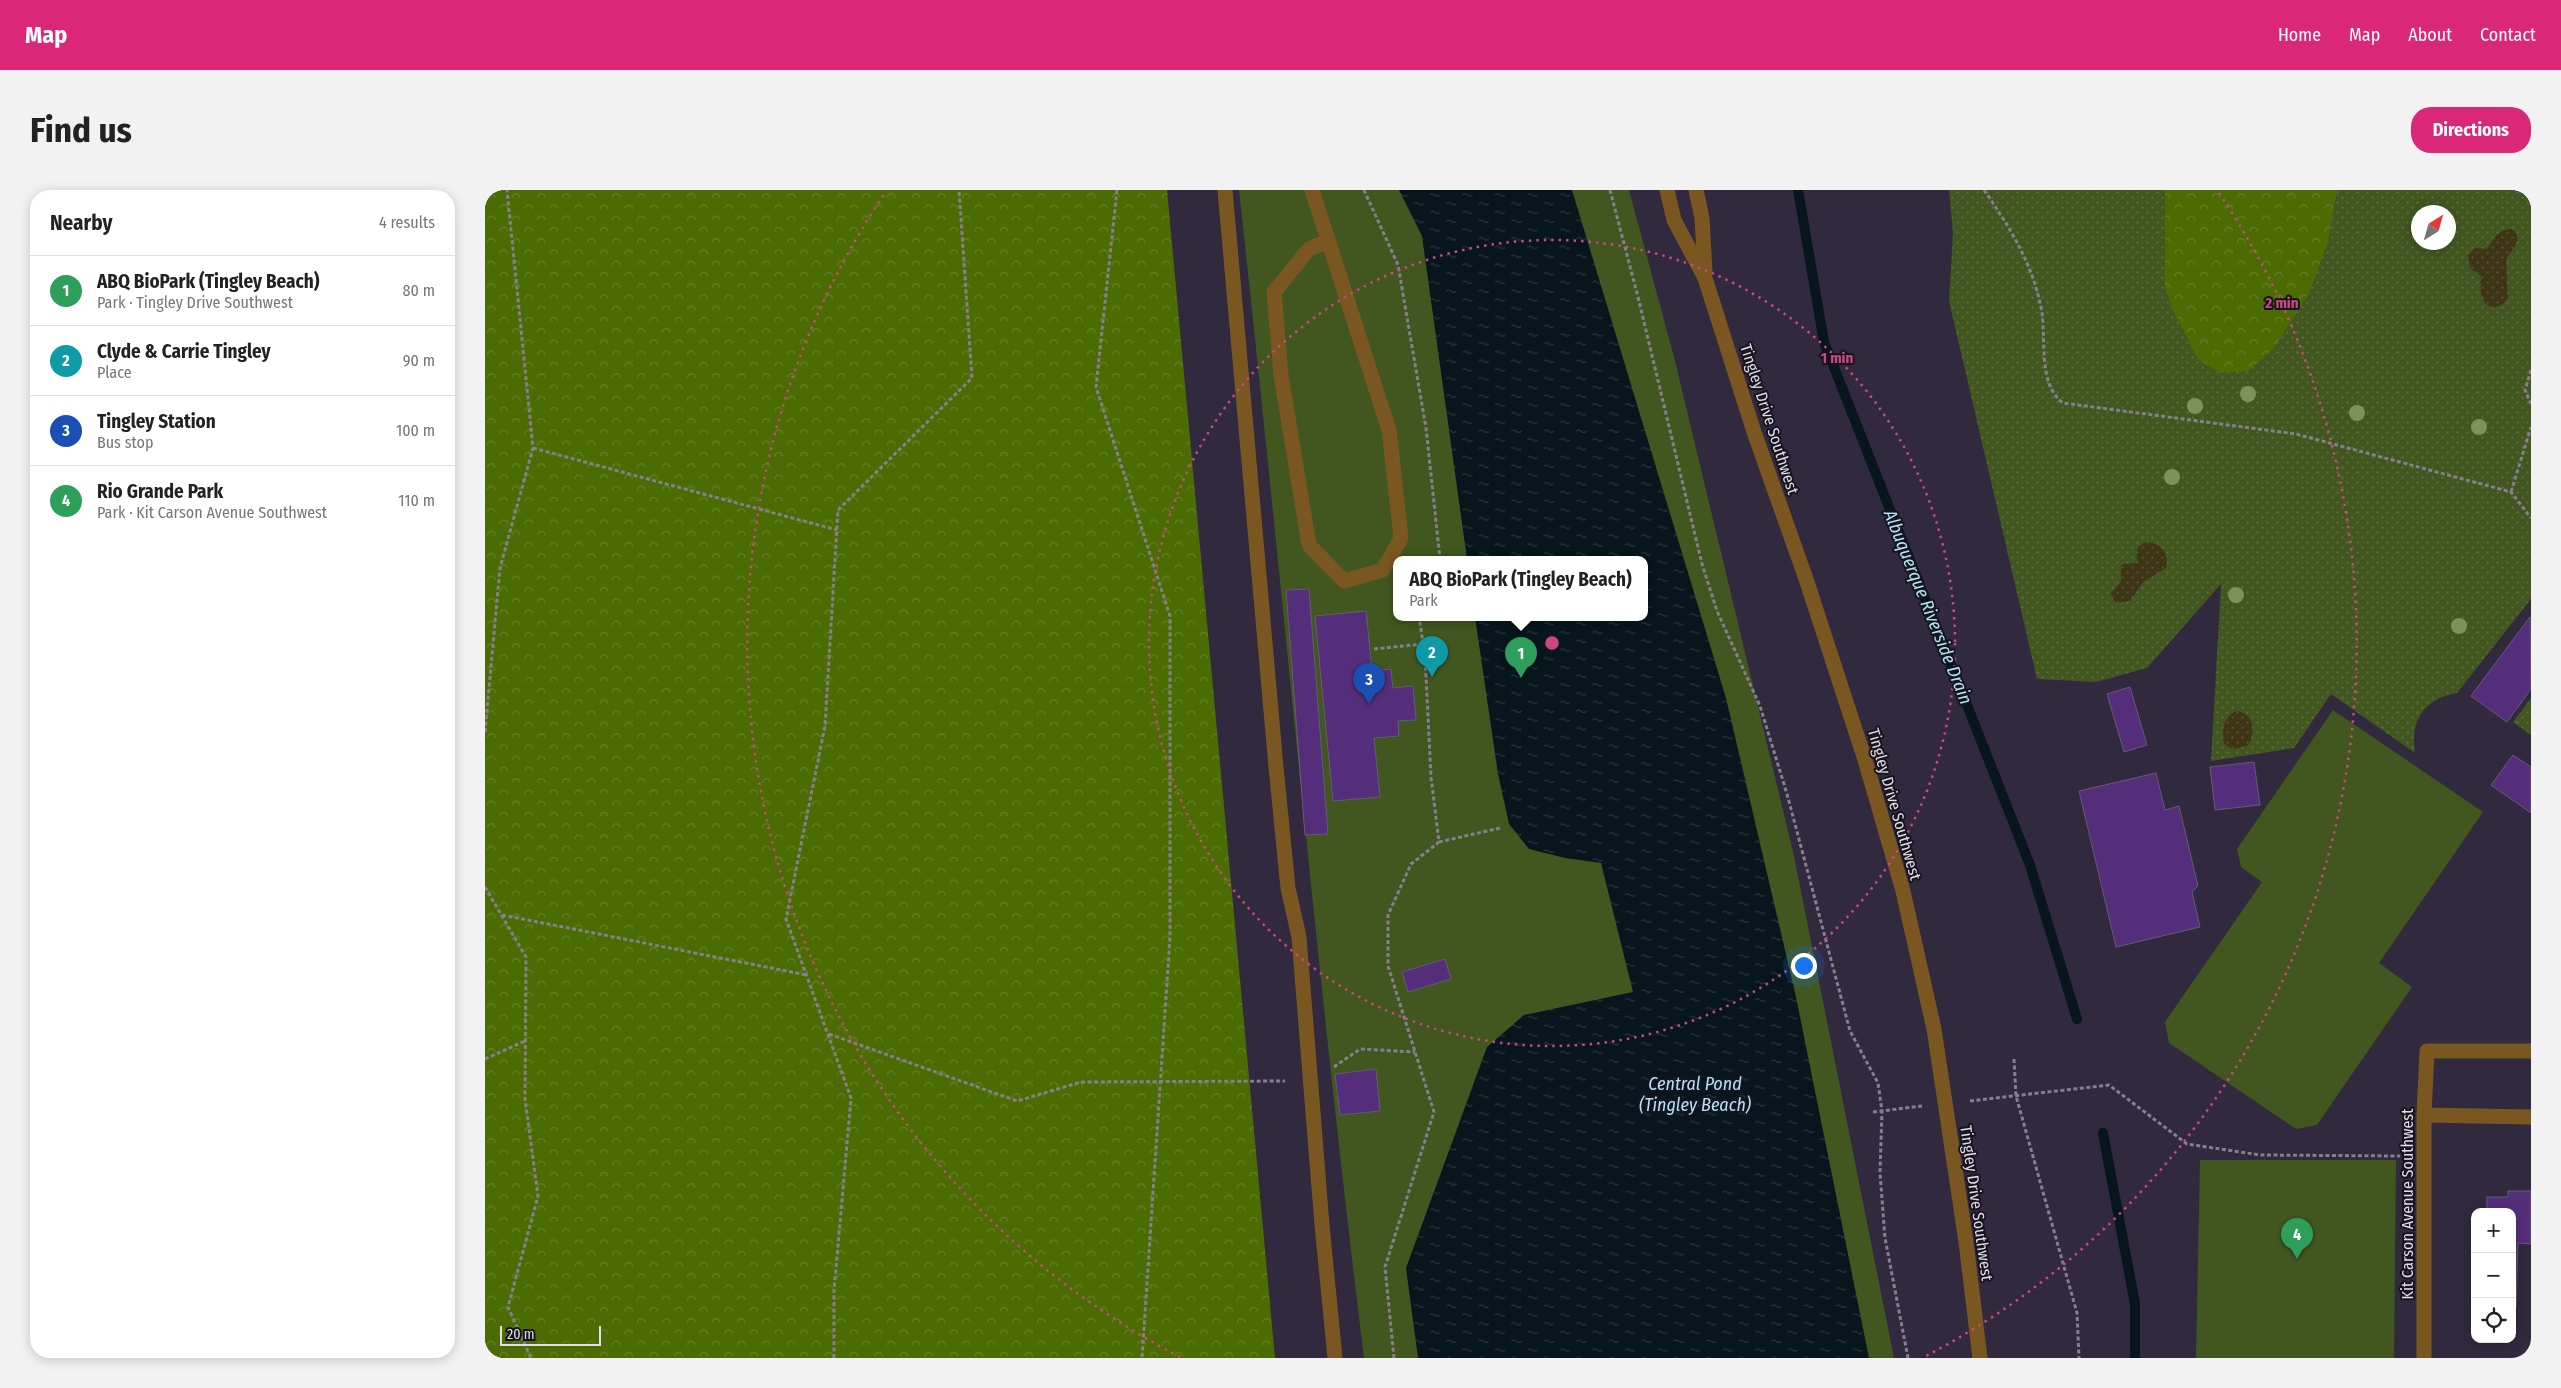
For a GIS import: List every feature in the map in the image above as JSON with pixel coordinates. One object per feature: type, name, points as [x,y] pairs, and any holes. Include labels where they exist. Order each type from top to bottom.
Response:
[{"type":"street","points":[[1225,190],[1288,888],[1299,937],[1335,1358]]},
{"type":"street","points":[[1312,190],[1389,430],[1401,538],[1383,570],[1344,581],[1309,546],[1281,375],[1274,292],[1309,249],[1328,241]]},
{"type":"street","name":"Tingley Drive Southwest","points":[[1667,190],[1674,220],[1705,278],[1754,432],[1806,579],[1865,760],[1903,891],[1934,1029],[1966,1242],[1980,1358]]},
{"type":"street","name":"Tingley Drive Southwest","points":[[1696,190],[1702,218],[1705,278]]},
{"type":"street","name":"Kit Carson Avenue Southwest","points":[[2424,1358],[2424,1115],[2427,1051],[2531,1051]]},
{"type":"street","points":[[2424,1115],[2531,1117]]},
{"type":"path","points":[[485,732],[500,568],[533,448],[507,190]]},
{"type":"path","points":[[833,1358],[834,1291],[851,1098],[787,919],[825,726],[838,510],[972,378],[959,190]]},
{"type":"path","points":[[1117,190],[1096,387],[1171,616],[1170,937],[1142,1358]]},
{"type":"path","points":[[1364,190],[1398,265],[1425,428],[1440,556]]},
{"type":"path","points":[[1610,190],[1638,297],[1702,564],[1717,610],[1759,706],[1787,794],[1850,1031],[1878,1083],[1882,1111],[1880,1173],[1885,1238],[1908,1358]]},
{"type":"path","points":[[1984,190],[2022,249],[2035,280],[2042,314],[2049,387],[2063,403],[2296,434],[2511,492],[2531,518]]},
{"type":"path","points":[[2531,370],[2525,390],[2531,404]]},
{"type":"path","points":[[2511,492],[2531,427]]},
{"type":"path","points":[[533,448],[837,530]]},
{"type":"path","points":[[1420,621],[1423,644],[1431,777],[1439,842]]},
{"type":"path","points":[[1374,649],[1423,644]]},
{"type":"path","points":[[1394,1358],[1385,1267],[1434,1112],[1388,966],[1388,915],[1411,864],[1439,842],[1500,828]]},
{"type":"path","points":[[485,887],[526,957],[525,1099],[538,1196],[508,1307],[531,1358]]},
{"type":"path","points":[[502,915],[807,975]]},
{"type":"path","points":[[829,1034],[1017,1101],[1081,1082],[1293,1080],[1326,1072],[1360,1050],[1415,1052]]},
{"type":"path","points":[[485,1059],[525,1041]]},
{"type":"path","points":[[2014,1059],[2016,1096],[2077,1313],[2079,1358]]},
{"type":"path","points":[[2016,1096],[2109,1085],[2187,1144],[2260,1155],[2425,1156]]},
{"type":"green space","points":[[485,190],[1167,190],[1275,1358],[485,1358]]},
{"type":"green space","points":[[1239,190],[1629,190],[1675,361],[1794,856],[1894,1358],[1364,1358],[1315,920]]},
{"type":"green space","points":[[1949,190],[2531,190],[2531,599],[2457,693],[2436,700],[2422,713],[2417,721],[2415,731],[2415,753],[2331,694],[2294,748],[2211,761],[2221,584],[2147,668],[2096,682],[2037,679],[1949,301],[1953,233]]},
{"type":"green space","points":[[2165,190],[2337,190],[2328,242],[2309,293],[2273,349],[2248,371],[2220,373],[2198,359],[2173,310],[2165,286]]},
{"type":"green space","points":[[2531,698],[2531,735],[2513,722]]},
{"type":"green space","points":[[2333,710],[2483,812],[2379,963],[2412,987],[2317,1125],[2296,1129],[2169,1043],[2165,1022],[2262,882],[2241,867],[2237,849]]},
{"type":"green space","points":[[2200,1160],[2396,1160],[2394,1358],[2196,1358]]},
{"type":"sand","points":[[2507,229],[2512,229],[2516,233],[2517,241],[2506,260],[2508,298],[2503,304],[2494,308],[2485,302],[2481,295],[2481,276],[2470,268],[2468,255],[2475,248],[2487,249],[2494,238],[2500,233]]},
{"type":"sand","points":[[2145,542],[2155,544],[2163,549],[2167,558],[2166,568],[2143,582],[2130,601],[2116,603],[2111,593],[2121,582],[2121,566],[2138,563],[2137,551],[2139,546]]},
{"type":"sand","points":[[2236,711],[2247,715],[2253,729],[2247,746],[2232,749],[2224,744],[2223,730],[2228,718]]},
{"type":"water","name":"Central Pond (Tingley Beach)","points":[[1399,190],[1572,190],[1726,698],[1796,997],[1869,1358],[1418,1358],[1406,1268],[1487,1047],[1524,1015],[1633,992],[1601,863],[1565,858],[1529,849],[1509,824],[1498,774],[1476,621],[1648,621],[1648,556],[1467,556],[1422,236]]},
{"type":"building","points":[[1309,589],[1328,834],[1305,835],[1286,590]]},
{"type":"building","points":[[1366,611],[1372,671],[1391,669],[1393,688],[1413,686],[1416,720],[1398,721],[1399,736],[1374,738],[1380,797],[1333,801],[1315,616]]},
{"type":"building","points":[[2530,617],[2531,689],[2507,722],[2471,696]]},
{"type":"building","points":[[2130,687],[2147,745],[2124,752],[2107,694]]},
{"type":"building","points":[[2513,755],[2531,767],[2531,813],[2491,785]]},
{"type":"building","points":[[2254,762],[2260,805],[2215,810],[2210,767]]},
{"type":"building","points":[[2156,773],[2165,810],[2179,806],[2198,886],[2192,892],[2200,927],[2116,947],[2079,791]]},
{"type":"building","points":[[1445,959],[1451,979],[1408,992],[1402,972]]},
{"type":"building","points":[[1376,1069],[1380,1111],[1340,1115],[1335,1074]]},
{"type":"building","points":[[2508,1191],[2531,1191],[2531,1244],[2518,1243],[2516,1308],[2516,1208],[2487,1208],[2487,1197],[2508,1197]]},
{"type":"waterway","name":"Albuquerque Riverside Drain","points":[[1798,190],[1824,342],[2030,865],[2077,1019]]},
{"type":"waterway","name":"Albuquerque Riverside Drain","points":[[2103,1133],[2135,1304],[2135,1358]]},
{"type":"place","name":"Clyde & Carrie Tingley","points":[[1432,677]]},
{"type":"place","name":"ABQ BioPark (Tingley Beach)","points":[[1521,678]]},
{"type":"place","name":"Tingley Station","points":[[1369,704]]},
{"type":"place","name":"Rio Grande Park","points":[[2297,1259]]}]
